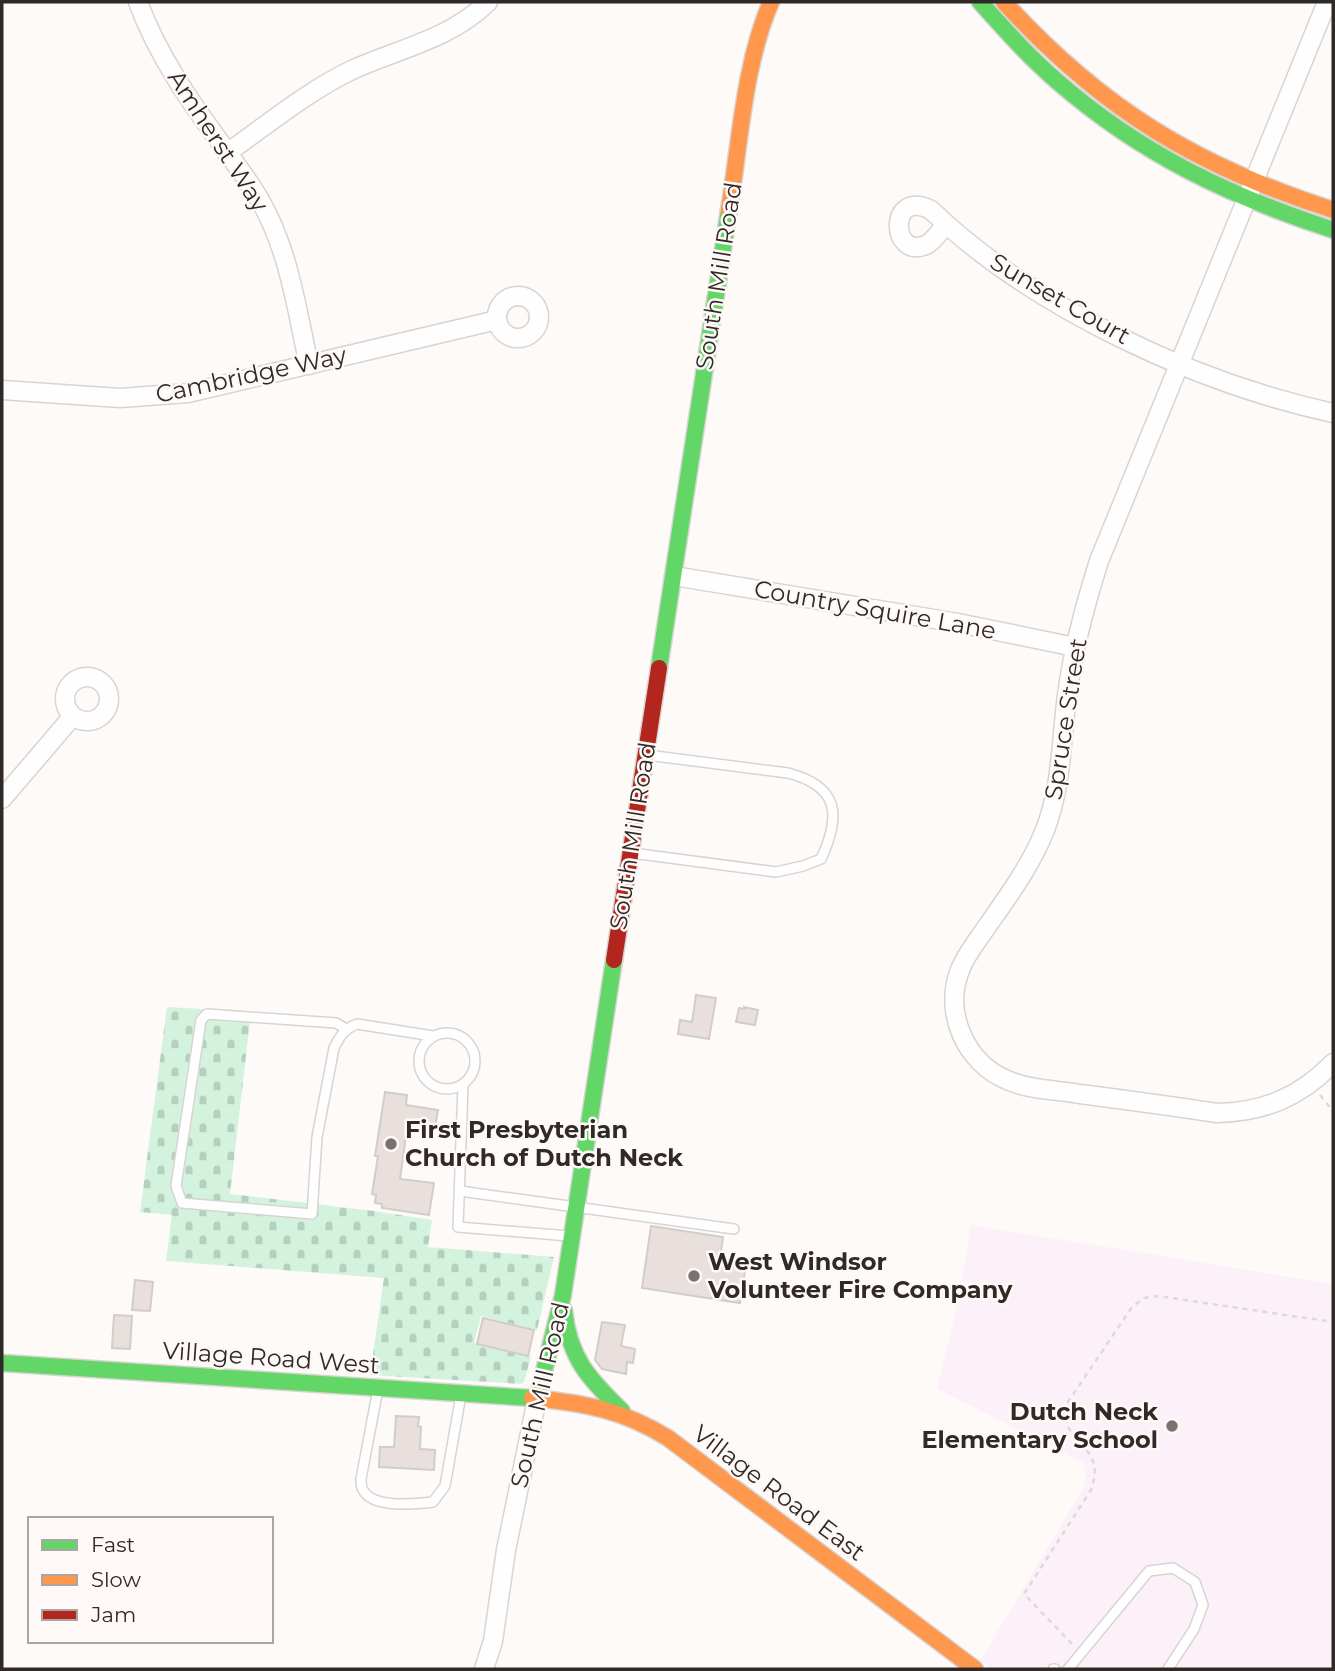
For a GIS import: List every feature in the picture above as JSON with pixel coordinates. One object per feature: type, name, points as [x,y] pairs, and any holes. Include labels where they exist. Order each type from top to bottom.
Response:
[{"type":"street","name":"Amherst Way","points":[[138,2],[170,69],[261,202],[275,230],[284,256],[309,365]]},
{"type":"street","points":[[227,152],[330,82],[355,69],[442,36],[476,14],[488,2]]},
{"type":"street","name":"South Mill Road","points":[[484,1669],[493,1641],[506,1550],[537,1399],[563,1295],[753,55],[760,27],[771,2]]},
{"type":"street","points":[[980,2],[1032,58],[1093,113],[1139,146],[1195,177],[1333,210]]},
{"type":"street","points":[[1004,2],[1074,72],[1154,133],[1291,218],[1333,230]]},
{"type":"street","name":"Spruce Street","points":[[1324,6],[1099,561],[1075,647],[1067,695],[1061,767],[1055,799],[1045,829],[1032,858],[965,959],[959,972],[955,1010],[966,1044],[976,1059],[992,1072],[1024,1086],[1217,1113],[1257,1109],[1279,1102],[1317,1079],[1333,1063]]},
{"type":"street","name":"Sunset Court","points":[[946,225],[985,256],[1067,309],[1122,338],[1180,363]]},
{"type":"street","name":"Cambridge Way","points":[[2,390],[120,398],[188,393],[497,320]]},
{"type":"street","points":[[1180,363],[1262,394],[1333,412]]},
{"type":"street","name":"Country Squire Lane","points":[[674,576],[958,623],[1075,647]]},
{"type":"street","points":[[2,799],[73,716]]},
{"type":"street","points":[[563,1295],[569,1345],[576,1362],[590,1381],[625,1413]]},
{"type":"street","name":"Village Road West","points":[[2,1363],[537,1399]]},
{"type":"street","name":"Village Road East","points":[[537,1399],[593,1406],[625,1413],[645,1422],[975,1669]]},
{"type":"lane","points":[[631,853],[776,873],[821,859],[830,841],[833,812],[826,792],[809,779],[788,773],[646,754]]},
{"type":"lane","points":[[346,1028],[337,1023],[208,1014],[201,1020],[176,1186],[182,1203],[312,1214],[317,1137],[334,1048],[346,1028],[357,1024],[433,1036],[452,1032],[469,1042],[474,1050],[475,1069],[463,1084],[446,1089],[429,1082],[423,1076],[420,1067],[421,1050],[433,1036]]},
{"type":"lane","points":[[463,1084],[458,1227],[570,1237]]},
{"type":"lane","points":[[460,1191],[734,1229]]},
{"type":"lane","points":[[378,1388],[361,1479],[363,1491],[372,1500],[405,1505],[433,1502],[445,1486],[461,1394]]},
{"type":"lane","points":[[1068,1669],[1149,1571],[1172,1569],[1195,1582],[1203,1605],[1194,1629],[1168,1669]]},
{"type":"path","points":[[1320,1095],[1333,1111]]},
{"type":"path","points":[[1075,1646],[1024,1594],[1091,1490],[1096,1475],[1094,1461],[1071,1435],[1064,1420],[1066,1405],[1132,1307],[1144,1298],[1158,1296],[1333,1322]]},
{"type":"shaded area","name":"Dutch Neck Elementary School","points":[[971,1225],[1333,1284],[1333,1669],[991,1669],[980,1661],[1085,1485],[1084,1463],[937,1389],[957,1306]]},
{"type":"green space","points":[[167,1007],[251,1012],[230,1194],[432,1220],[428,1247],[554,1257],[537,1330],[481,1316],[474,1343],[531,1357],[524,1382],[521,1384],[370,1375],[384,1278],[166,1261],[172,1215],[140,1212]]},
{"type":"building","points":[[696,995],[716,998],[709,1039],[678,1034],[680,1020],[692,1022]]},
{"type":"building","points":[[739,1008],[758,1010],[755,1025],[736,1022]]},
{"type":"building","name":"First Presbyterian Church of Dutch Neck","points":[[385,1092],[407,1095],[406,1105],[438,1110],[434,1132],[407,1128],[400,1179],[434,1183],[429,1215],[382,1208],[382,1204],[375,1203],[376,1195],[372,1194],[378,1156],[375,1156]]},
{"type":"building","name":"West Windsor Volunteer Fire Company","points":[[651,1226],[723,1237],[720,1260],[746,1264],[740,1303],[642,1288]]},
{"type":"building","points":[[135,1280],[153,1282],[150,1311],[132,1310]]},
{"type":"building","points":[[114,1315],[132,1316],[130,1349],[112,1348]]},
{"type":"building","points":[[483,1318],[534,1330],[528,1356],[477,1344]]},
{"type":"building","points":[[602,1322],[625,1325],[621,1346],[635,1349],[633,1363],[627,1362],[626,1374],[602,1369],[595,1360]]},
{"type":"building","points":[[396,1416],[419,1417],[420,1449],[435,1450],[434,1470],[379,1467],[380,1447],[394,1447]]},
{"type":"traffic: fast","points":[[980,2],[1048,73],[1121,131],[1154,152],[1222,187],[1333,230]]},
{"type":"traffic: fast","points":[[659,668],[729,210]]},
{"type":"traffic: fast","points":[[537,1399],[563,1295],[614,960]]},
{"type":"traffic: fast","points":[[564,1310],[571,1342],[582,1366],[622,1411]]},
{"type":"traffic: fast","points":[[2,1363],[532,1398]]},
{"type":"traffic: slow","points":[[729,210],[749,77],[771,2]]},
{"type":"traffic: slow","points":[[1004,2],[1077,73],[1154,130],[1238,174],[1333,210]]},
{"type":"traffic: slow","points":[[532,1398],[603,1409],[651,1428],[668,1438],[975,1669]]},
{"type":"traffic: jam","points":[[614,960],[659,668]]},
{"type":"place","name":"First Presbyterian Church of Dutch Neck","points":[[391,1144]]},
{"type":"place","name":"West Windsor Volunteer Fire Company","points":[[694,1276]]},
{"type":"place","name":"Dutch Neck Elementary School","points":[[1172,1426]]}]
